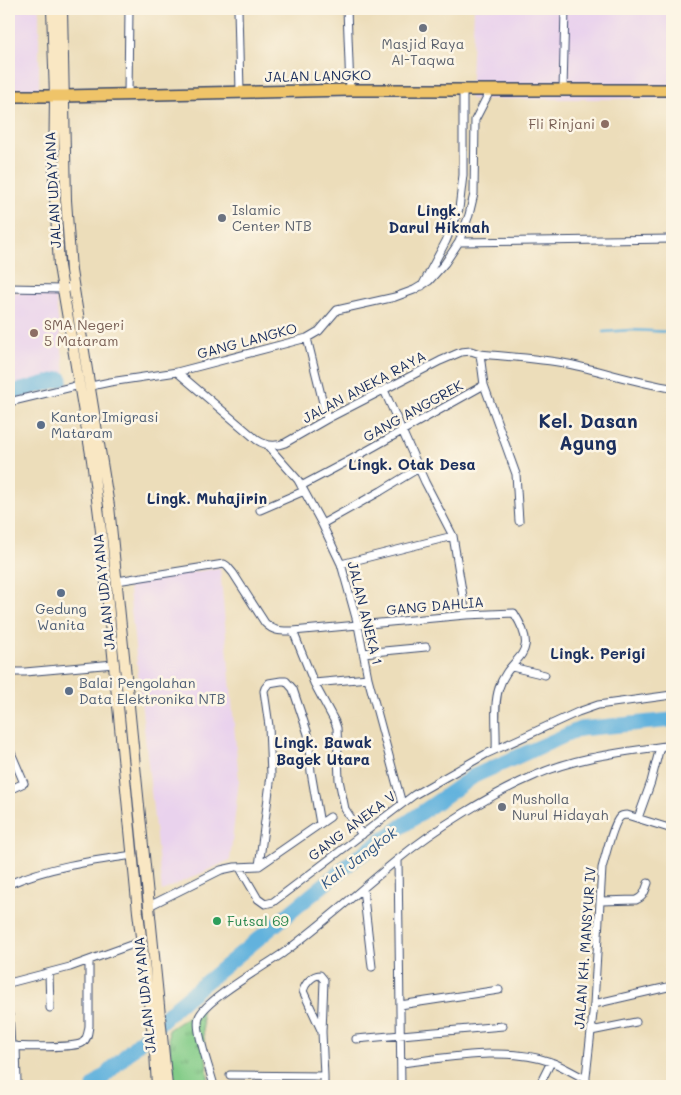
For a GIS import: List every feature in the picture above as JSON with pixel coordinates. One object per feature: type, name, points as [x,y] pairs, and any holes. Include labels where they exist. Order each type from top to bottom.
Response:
[{"type":"main road","points":[[52,9],[59,96]]},
{"type":"main road","points":[[59,96],[62,9]]},
{"type":"main road","name":"JALAN LANGKO","points":[[9,96],[350,90],[672,90]]},
{"type":"main road","name":"JALAN UDAYANA","points":[[59,96],[66,200],[82,368]]},
{"type":"main road","name":"JALAN UDAYANA","points":[[59,96],[54,178],[62,289],[82,368],[107,490],[158,989],[160,1052],[157,1086]]},
{"type":"main road","points":[[66,308],[77,305]]},
{"type":"main road","name":"JALAN UDAYANA","points":[[85,384],[142,941],[148,991],[167,1086]]},
{"type":"main road","points":[[131,836],[142,834]]},
{"type":"street","points":[[128,95],[130,9]]},
{"type":"street","points":[[238,9],[240,92]]},
{"type":"street","points":[[347,9],[350,90]]},
{"type":"street","points":[[563,90],[565,9]]},
{"type":"street","points":[[422,286],[446,240],[459,209],[463,175],[463,89]]},
{"type":"street","name":"GANG LANGKO","points":[[177,372],[307,338],[318,331],[337,310],[403,294],[422,286],[437,273],[458,242],[469,215],[474,194],[475,120],[491,89]]},
{"type":"street","points":[[458,242],[672,239]]},
{"type":"street","points":[[9,288],[62,289],[74,287]]},
{"type":"street","points":[[307,338],[328,419]]},
{"type":"street","name":"JALAN ANEKA RAYA","points":[[267,445],[282,444],[452,356],[471,351],[480,354],[562,363],[672,388]]},
{"type":"street","points":[[480,354],[484,385],[516,474],[519,521]]},
{"type":"street","points":[[9,402],[85,384],[177,372],[257,440],[267,445]]},
{"type":"street","name":"GANG ANGGREK","points":[[260,510],[484,385]]},
{"type":"street","points":[[384,390],[419,468],[453,536],[466,615]]},
{"type":"street","name":"JALAN ANEKA 1","points":[[267,445],[293,474],[302,488],[341,564],[358,625],[368,678],[402,804]]},
{"type":"street","points":[[322,524],[381,492],[419,468]]},
{"type":"street","points":[[341,564],[453,536]]},
{"type":"street","name":"GANG DAHLIA","points":[[117,581],[224,564],[233,572],[265,623],[275,631],[293,631],[466,615],[514,613],[522,630],[525,645],[523,655],[512,667]]},
{"type":"street","points":[[293,631],[314,683],[335,722],[337,728],[339,780],[345,810],[362,835]]},
{"type":"street","points":[[363,653],[426,647]]},
{"type":"street","points":[[9,672],[114,664]]},
{"type":"street","points":[[496,749],[497,695],[501,682],[512,667],[545,675]]},
{"type":"street","points":[[314,683],[368,678]]},
{"type":"street","points":[[259,866],[271,775],[269,726],[264,689],[266,685],[274,682],[286,681],[290,684],[301,710],[309,740],[311,772],[320,824]]},
{"type":"street","name":"GANG ANEKA V","points":[[240,868],[258,900],[265,904],[273,902],[402,804],[443,778],[496,749],[598,705],[672,695]]},
{"type":"street","points":[[214,1086],[198,1032],[197,1022],[199,1015],[218,996],[285,951],[422,841],[488,800],[535,775],[554,768],[603,756],[672,745]]},
{"type":"street","points":[[660,747],[651,782],[638,818],[672,828]]},
{"type":"street","points":[[9,748],[24,783],[9,790]]},
{"type":"street","name":"JALAN KH. MANSYUR IV","points":[[585,1083],[594,1004],[602,868],[618,819],[623,815],[638,818]]},
{"type":"street","points":[[149,906],[222,870],[259,866],[330,817]]},
{"type":"street","points":[[9,884],[22,878],[54,869],[133,855]]},
{"type":"street","points":[[398,860],[402,1086]]},
{"type":"street","points":[[601,901],[636,900],[644,894],[648,883]]},
{"type":"street","points":[[363,889],[372,968]]},
{"type":"street","points":[[9,983],[89,961],[142,941]]},
{"type":"street","points":[[9,1015],[11,1046],[71,1045],[82,1043],[88,1036],[89,961]]},
{"type":"street","points":[[49,973],[50,1008]]},
{"type":"street","points":[[322,1032],[303,991],[312,978],[320,976],[324,980],[322,1032],[324,1086]]},
{"type":"street","points":[[594,1004],[672,986]]},
{"type":"street","points":[[400,1005],[499,990]]},
{"type":"street","points":[[591,1031],[636,1022]]},
{"type":"street","points":[[356,1039],[503,1026]]},
{"type":"street","points":[[9,1084],[16,1085],[16,1046]]},
{"type":"street","points":[[402,1063],[506,1054],[551,1062],[585,1083]]},
{"type":"street","points":[[539,1086],[551,1062]]},
{"type":"street","points":[[230,1075],[324,1076]]},
{"type":"shaded area","points":[[9,9],[39,9],[39,90],[9,88]]},
{"type":"shaded area","points":[[474,9],[672,9],[672,99],[470,99]]},
{"type":"shaded area","name":"SMA Negeri 5 Mataram","points":[[9,292],[55,294],[65,373],[9,387]]},
{"type":"shaded area","points":[[220,568],[239,780],[230,860],[162,891],[128,582]]},
{"type":"green space","points":[[201,1008],[209,1086],[174,1086],[168,1030]]},
{"type":"waterway","points":[[603,332],[631,330],[672,332]]},
{"type":"waterway","points":[[9,392],[61,379]]},
{"type":"waterway","name":"Kali Jangkok","points":[[94,1086],[178,1005],[355,859],[474,776],[580,729],[672,720]]},
{"type":"place","name":"Masjid Raya Al-Taqwa","points":[[423,28]]},
{"type":"place","name":"Fli Rinjani","points":[[605,124]]},
{"type":"place","name":"Islamic Center NTB","points":[[222,218]]},
{"type":"place","name":"SMA Negeri 5 Mataram","points":[[34,333]]},
{"type":"place","name":"Kantor Imigrasi Mataram","points":[[41,425]]},
{"type":"place","name":"Gedung Wanita","points":[[61,593]]},
{"type":"place","name":"Balai Pengolahan Data Elektronika NTB","points":[[69,691]]},
{"type":"place","name":"Musholla Nurul Hidayah","points":[[502,807]]},
{"type":"place","name":"Futsal 69","points":[[217,921]]},
{"type":"district","name":"Lingk. Darul Hikmah","points":[[439,220]]},
{"type":"district","name":"Kel. Dasan Agung","points":[[588,432]]},
{"type":"district","name":"Lingk. Otak Desa","points":[[412,465]]},
{"type":"district","name":"Lingk. Muhajirin","points":[[207,499]]},
{"type":"district","name":"Lingk. Perigi","points":[[598,654]]},
{"type":"district","name":"Lingk. Bawak Bagek Utara","points":[[323,752]]}]
